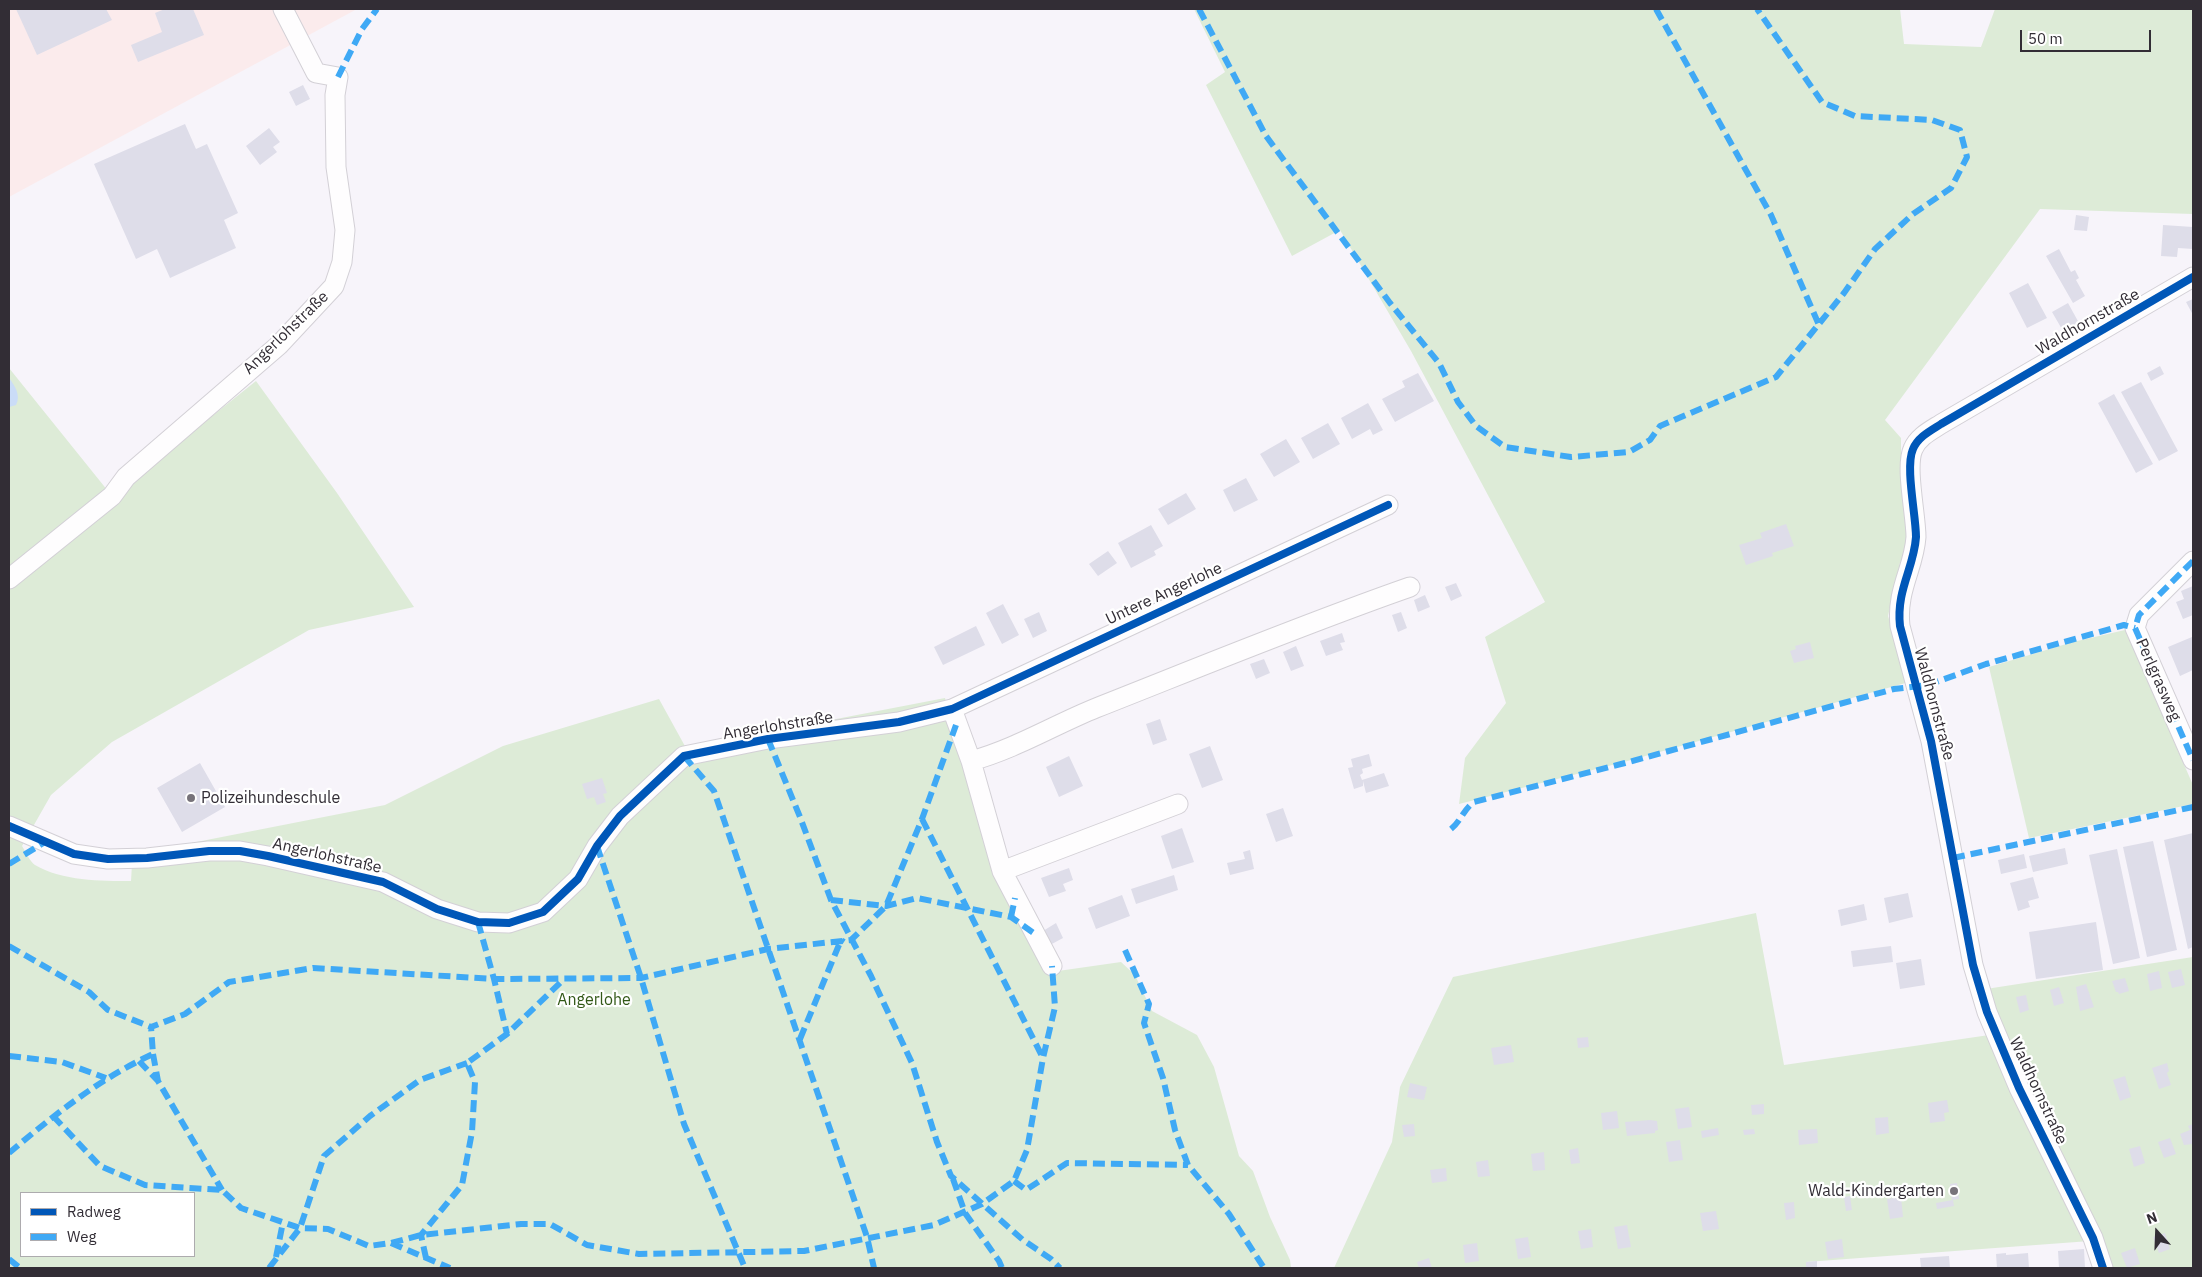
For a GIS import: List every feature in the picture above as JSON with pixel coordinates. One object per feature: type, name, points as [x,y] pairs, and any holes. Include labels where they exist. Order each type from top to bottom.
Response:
[{"type":"street","name":"Angerlohstraße","points":[[9,579],[112,496],[126,477],[279,345],[334,286],[342,262],[345,230],[336,167],[335,95],[338,77],[316,73],[283,9]]},
{"type":"street","name":"Waldhornstraße","points":[[2102,1268],[2099,1252],[2089,1230],[2009,1066],[1987,1012],[1973,965],[1932,741],[1900,626],[1899,614],[1902,589],[1916,537],[1911,463],[1912,450],[1921,437],[1940,424],[2193,277]]},
{"type":"street","name":"Untere Angerlohe","points":[[952,709],[1388,505]]},
{"type":"street","name":"Perlgrasweg","points":[[2193,561],[2139,615],[2135,628],[2193,760]]},
{"type":"street","points":[[971,761],[1015,747],[1077,716],[1344,610],[1410,587]]},
{"type":"street","name":"Angerlohstraße","points":[[9,826],[74,854],[108,859],[147,858],[209,851],[240,851],[268,856],[383,882],[436,909],[478,922],[509,922],[543,912],[578,879],[597,846],[620,816],[684,756],[768,739],[899,722],[952,709]]},
{"type":"street","points":[[952,709],[971,761],[1002,871],[1052,966]]},
{"type":"street","points":[[1002,871],[1178,804]]},
{"type":"shaded area","points":[[9,9],[357,9],[9,197]]},
{"type":"green space","points":[[1194,9],[1900,9],[1904,44],[1981,47],[1995,9],[2193,9],[2193,214],[2040,209],[1885,420],[1901,438],[1901,466],[1907,546],[1900,563],[1888,616],[1909,682],[1624,762],[1459,804],[1465,758],[1506,703],[1485,637],[1545,602],[1411,351],[1340,230],[1292,256],[1206,85],[1225,72]]},
{"type":"green space","name":"Angerlohe","points":[[9,368],[112,496],[256,381],[337,493],[414,607],[309,630],[112,742],[51,795],[22,846],[33,864],[69,877],[131,881],[132,864],[176,846],[385,805],[503,746],[659,699],[686,748],[945,698],[984,844],[1051,972],[1121,962],[1135,975],[1152,1011],[1197,1035],[1214,1067],[1239,1156],[1253,1171],[1270,1217],[1290,1260],[1291,1268],[9,1268]]},
{"type":"green space","points":[[2125,630],[2193,785],[2193,804],[2029,838],[1989,667],[2073,642]]},
{"type":"green space","points":[[1756,913],[1784,1065],[2003,1033],[1986,989],[2193,957],[2193,1268],[2096,1268],[2090,1241],[1806,1262],[1806,1268],[1334,1268],[1392,1142],[1400,1087],[1453,977]]},
{"type":"water","points":[[9,378],[15,387],[18,398],[16,405],[9,407]]},
{"type":"building","points":[[16,9],[106,9],[112,20],[37,55]]},
{"type":"building","points":[[165,9],[193,9],[204,35],[138,62],[131,45],[162,32],[155,13]]},
{"type":"building","points":[[303,85],[310,99],[296,106],[289,92]]},
{"type":"building","points":[[185,124],[196,149],[207,144],[238,213],[224,220],[236,248],[170,278],[157,249],[136,259],[94,164]]},
{"type":"building","points":[[269,128],[280,142],[273,147],[277,152],[260,165],[246,146]]},
{"type":"building","points":[[2076,215],[2089,217],[2087,231],[2074,230]]},
{"type":"building","points":[[2163,225],[2193,227],[2193,249],[2178,248],[2177,257],[2161,256]]},
{"type":"building","points":[[2059,249],[2071,272],[2075,270],[2079,278],[2076,280],[2085,296],[2073,303],[2046,256]]},
{"type":"building","points":[[2028,283],[2047,318],[2027,328],[2009,293]]},
{"type":"building","points":[[2193,299],[2193,315],[2186,302]]},
{"type":"building","points":[[2068,303],[2079,323],[2063,331],[2052,312]]},
{"type":"building","points":[[2160,366],[2164,374],[2151,381],[2147,373]]},
{"type":"building","points":[[1418,373],[1434,401],[1395,422],[1382,399],[1405,387],[1402,381]]},
{"type":"building","points":[[2141,382],[2178,451],[2159,461],[2121,392]]},
{"type":"building","points":[[2114,394],[2153,464],[2136,473],[2098,403]]},
{"type":"building","points":[[1368,403],[1383,430],[1373,435],[1370,429],[1352,439],[1341,418]]},
{"type":"building","points":[[1328,423],[1340,444],[1313,459],[1301,438]]},
{"type":"building","points":[[1286,439],[1300,462],[1274,477],[1260,454]]},
{"type":"building","points":[[1246,478],[1258,500],[1234,512],[1223,490]]},
{"type":"building","points":[[1186,493],[1196,509],[1168,525],[1158,509]]},
{"type":"building","points":[[1786,524],[1794,546],[1772,553],[1773,556],[1746,565],[1739,545],[1762,538],[1760,533]]},
{"type":"building","points":[[1151,525],[1163,546],[1154,551],[1156,555],[1131,568],[1118,543]]},
{"type":"building","points":[[1108,551],[1117,563],[1098,576],[1089,564]]},
{"type":"building","points":[[1456,583],[1462,596],[1451,601],[1445,587]]},
{"type":"building","points":[[2193,586],[2193,615],[2183,619],[2176,602],[2184,599],[2181,591]]},
{"type":"building","points":[[1425,595],[1430,607],[1418,612],[1414,600]]},
{"type":"building","points":[[1003,604],[1019,635],[1002,644],[986,613]]},
{"type":"building","points":[[1039,612],[1047,631],[1033,638],[1024,619]]},
{"type":"building","points":[[1401,612],[1407,628],[1398,632],[1392,615]]},
{"type":"building","points":[[976,626],[985,645],[943,665],[934,647]]},
{"type":"building","points":[[1342,633],[1345,642],[1340,643],[1343,650],[1326,656],[1320,641]]},
{"type":"building","points":[[2192,637],[2193,670],[2180,676],[2168,647]]},
{"type":"building","points":[[1810,642],[1814,658],[1794,663],[1790,651],[1796,649],[1795,646]]},
{"type":"building","points":[[1296,646],[1304,666],[1291,671],[1283,652]]},
{"type":"building","points":[[1264,659],[1270,673],[1256,679],[1250,664]]},
{"type":"building","points":[[1160,719],[1167,740],[1153,745],[1146,724]]},
{"type":"building","points":[[1210,746],[1223,780],[1202,788],[1189,754]]},
{"type":"building","points":[[1369,754],[1372,766],[1362,769],[1363,773],[1360,775],[1362,780],[1384,773],[1389,786],[1366,793],[1363,781],[1363,786],[1354,789],[1348,768],[1353,767],[1351,759]]},
{"type":"building","points":[[1069,756],[1083,786],[1059,797],[1046,767]]},
{"type":"building","name":"Polizeihundeschule","points":[[200,763],[225,807],[182,832],[157,788]]},
{"type":"building","points":[[602,778],[607,793],[603,794],[606,802],[597,805],[594,797],[587,799],[582,784]]},
{"type":"building","points":[[1283,808],[1293,836],[1276,842],[1266,814]]},
{"type":"building","points":[[1182,828],[1194,862],[1172,869],[1161,836]]},
{"type":"building","points":[[2193,833],[2193,947],[2188,949],[2164,840]]},
{"type":"building","points":[[2153,841],[2177,950],[2147,957],[2123,847]]},
{"type":"building","points":[[2065,848],[2068,864],[2033,872],[2029,856]]},
{"type":"building","points":[[2117,849],[2140,958],[2113,964],[2089,855]]},
{"type":"building","points":[[1250,850],[1254,869],[1230,875],[1227,863],[1245,859],[1243,852]]},
{"type":"building","points":[[2024,854],[2027,868],[2001,874],[1998,860]]},
{"type":"building","points":[[1069,868],[1073,880],[1063,884],[1066,891],[1049,897],[1041,878]]},
{"type":"building","points":[[1174,875],[1178,890],[1136,904],[1131,889]]},
{"type":"building","points":[[2033,877],[2039,898],[2028,901],[2030,907],[2018,911],[2010,883]]},
{"type":"building","points":[[1908,893],[1913,917],[1889,923],[1884,898]]},
{"type":"building","points":[[1122,895],[1130,916],[1096,929],[1088,908]]},
{"type":"building","points":[[1864,904],[1867,920],[1841,926],[1838,910]]},
{"type":"building","points":[[2096,922],[2103,970],[2036,979],[2029,932]]},
{"type":"building","points":[[1056,923],[1063,938],[1050,945],[1043,931]]},
{"type":"building","points":[[1891,946],[1893,962],[1853,967],[1851,951]]},
{"type":"building","points":[[1921,959],[1925,985],[1900,989],[1896,963]]},
{"type":"building","points":[[2181,969],[2185,985],[2172,988],[2168,972]]},
{"type":"building","points":[[2159,971],[2162,988],[2150,991],[2147,974]]},
{"type":"building","points":[[2125,978],[2129,991],[2119,994],[2116,992],[2112,981]]},
{"type":"building","points":[[2086,984],[2094,1007],[2080,1011],[2076,987]]},
{"type":"building","points":[[2059,987],[2064,1003],[2054,1006],[2050,990]]},
{"type":"building","points":[[2026,995],[2029,1010],[2020,1013],[2016,997]]},
{"type":"building","points":[[1588,1037],[1589,1047],[1578,1048],[1577,1038]]},
{"type":"building","points":[[1511,1045],[1514,1062],[1494,1065],[1491,1048]]},
{"type":"building","points":[[2167,1063],[2169,1071],[2167,1073],[2171,1085],[2159,1089],[2152,1068]]},
{"type":"building","points":[[2125,1076],[2131,1097],[2120,1101],[2113,1080]]},
{"type":"building","points":[[1410,1083],[1427,1087],[1424,1100],[1407,1097]]},
{"type":"building","points":[[1947,1100],[1949,1112],[1944,1113],[1945,1121],[1930,1123],[1928,1103]]},
{"type":"building","points":[[1764,1104],[1764,1114],[1752,1115],[1751,1105]]},
{"type":"building","points":[[1689,1107],[1692,1127],[1678,1129],[1675,1109]]},
{"type":"building","points":[[1617,1111],[1619,1128],[1603,1130],[1601,1113]]},
{"type":"building","points":[[1888,1117],[1889,1133],[1876,1135],[1875,1118]]},
{"type":"building","points":[[1657,1121],[1658,1130],[1655,1133],[1627,1136],[1625,1122]]},
{"type":"building","points":[[1414,1124],[1415,1136],[1404,1137],[1402,1125]]},
{"type":"building","points":[[2193,1124],[2193,1144],[2184,1145],[2180,1134],[2190,1130],[2188,1126]]},
{"type":"building","points":[[1718,1128],[1719,1135],[1702,1138],[1701,1131]]},
{"type":"building","points":[[1754,1129],[1755,1134],[1744,1135],[1743,1130]]},
{"type":"building","points":[[1817,1129],[1818,1143],[1799,1145],[1798,1130]]},
{"type":"building","points":[[2170,1138],[2176,1154],[2164,1158],[2158,1142]]},
{"type":"building","points":[[1680,1140],[1683,1160],[1669,1162],[1666,1142]]},
{"type":"building","points":[[2140,1146],[2145,1163],[2134,1167],[2129,1149]]},
{"type":"building","points":[[1578,1148],[1580,1163],[1571,1164],[1569,1150]]},
{"type":"building","points":[[1544,1152],[1545,1170],[1533,1171],[1531,1154]]},
{"type":"building","points":[[1488,1160],[1490,1176],[1478,1177],[1476,1162]]},
{"type":"building","points":[[1446,1168],[1447,1181],[1432,1183],[1430,1170]]},
{"type":"building","name":"Wald-Kindergarten","points":[[1957,1183],[1959,1199],[1952,1200],[1950,1184]]},
{"type":"building","points":[[1850,1196],[1852,1210],[1846,1211],[1844,1197]]},
{"type":"building","points":[[1901,1197],[1903,1217],[1890,1219],[1887,1199]]},
{"type":"building","points":[[1953,1200],[1954,1206],[1937,1209],[1936,1203]]},
{"type":"building","points":[[1794,1202],[1795,1218],[1786,1220],[1784,1203]]},
{"type":"building","points":[[1716,1211],[1719,1229],[1703,1231],[1700,1213]]},
{"type":"building","points":[[1627,1225],[1631,1247],[1618,1249],[1614,1227]]},
{"type":"building","points":[[1591,1229],[1593,1247],[1581,1249],[1578,1231]]},
{"type":"building","points":[[2165,1233],[2170,1249],[2159,1253],[2153,1237]]},
{"type":"building","points":[[1528,1237],[1531,1257],[1518,1259],[1515,1239]]},
{"type":"building","points":[[1842,1239],[1844,1257],[1828,1259],[1825,1242]]},
{"type":"building","points":[[1477,1243],[1479,1261],[1465,1263],[1463,1245]]},
{"type":"building","points":[[2135,1248],[2140,1264],[2127,1268],[2121,1253]]},
{"type":"building","points":[[2084,1249],[2085,1268],[2059,1268],[2058,1251]]},
{"type":"building","points":[[2006,1253],[2006,1255],[2028,1253],[2029,1268],[1997,1268],[1996,1254]]},
{"type":"building","points":[[1949,1256],[1950,1268],[1921,1268],[1920,1258]]},
{"type":"building","points":[[1429,1258],[1432,1268],[1419,1268],[1417,1262]]},
{"type":"building","points":[[1817,1261],[1817,1268],[1806,1268],[1806,1262]]},
{"type":"marked path","points":[[338,77],[362,29],[377,9]]},
{"type":"marked path","points":[[1199,9],[1266,136],[1390,303],[1439,363],[1458,402],[1476,426],[1505,447],[1571,457],[1629,452],[1650,440],[1660,426],[1776,377],[1844,293],[1875,249],[1913,214],[1951,188],[1967,157],[1960,130],[1932,120],[1855,116],[1822,102],[1757,9]]},
{"type":"marked path","points":[[1656,9],[1771,215],[1819,325]]},
{"type":"marked path","points":[[2193,561],[2139,615],[2135,628],[2193,760]]},
{"type":"marked path","points":[[1451,829],[1474,802],[1625,763],[1894,689],[1928,685],[1986,664],[2124,625],[2135,628]]},
{"type":"marked path","points":[[9,1153],[96,1086],[153,1054],[151,1027],[185,1014],[229,982],[313,968],[494,979],[641,978],[768,949],[851,940],[886,906],[922,819],[956,725]]},
{"type":"marked path","points":[[768,739],[831,900],[871,976],[912,1063],[937,1142],[951,1176],[1023,1240],[1051,1259],[1060,1268]]},
{"type":"marked path","points":[[684,756],[714,791],[867,1237],[874,1268]]},
{"type":"marked path","points":[[1953,858],[2193,807]]},
{"type":"marked path","points":[[922,819],[1043,1058]]},
{"type":"marked path","points":[[9,864],[45,842]]},
{"type":"marked path","points":[[597,846],[641,978],[684,1124],[745,1268]]},
{"type":"marked path","points":[[831,900],[886,906],[917,898],[1011,917],[1035,934]]},
{"type":"marked path","points":[[1011,917],[1015,898]]},
{"type":"marked path","points":[[478,922],[507,1034]]},
{"type":"marked path","points":[[800,1039],[841,940],[844,942]]},
{"type":"marked path","points":[[9,946],[89,992],[108,1010],[151,1027]]},
{"type":"marked path","points":[[1125,950],[1149,1004],[1144,1023],[1163,1078],[1175,1130],[1188,1165],[1229,1214],[1264,1268]]},
{"type":"marked path","points":[[53,1116],[100,1166],[145,1185],[222,1190],[241,1208],[300,1228],[328,1229],[369,1246],[391,1243],[421,1235],[521,1224],[550,1224],[587,1245],[639,1254],[804,1251],[934,1225],[982,1204],[1014,1181],[1027,1150],[1043,1058],[1055,1007],[1052,966]]},
{"type":"marked path","points":[[426,1258],[421,1235],[462,1185],[472,1132],[475,1082],[467,1063],[507,1034],[564,979]]},
{"type":"marked path","points":[[153,1054],[158,1081],[222,1190]]},
{"type":"marked path","points":[[9,1056],[62,1062],[106,1078]]},
{"type":"marked path","points":[[139,1061],[158,1081]]},
{"type":"marked path","points":[[269,1268],[300,1228],[324,1156],[370,1116],[420,1080],[467,1063]]},
{"type":"marked path","points":[[1014,1181],[1026,1190],[1067,1163],[1188,1165]]},
{"type":"marked path","points":[[953,1179],[965,1213],[1002,1268]]},
{"type":"marked path","points":[[276,1257],[283,1222]]},
{"type":"marked path","points":[[391,1243],[450,1268]]},
{"type":"marked path","points":[[9,1259],[20,1268]]},
{"type":"cycle path","points":[[2103,1268],[2093,1238],[2019,1088],[1987,1012],[1973,965],[1931,741],[1900,626],[1899,613],[1901,601],[1915,548],[1916,537],[1910,467],[1913,449],[1918,441],[1933,429],[2193,277]]},
{"type":"cycle path","points":[[9,826],[74,854],[108,859],[147,858],[209,851],[240,851],[268,856],[383,882],[437,909],[478,922],[509,923],[543,912],[578,879],[597,846],[620,816],[684,756],[768,739],[899,722],[952,709],[1388,505]]},
{"type":"place","name":"Polizeihundeschule","points":[[191,798]]},
{"type":"place","name":"Wald-Kindergarten","points":[[1954,1191]]}]
